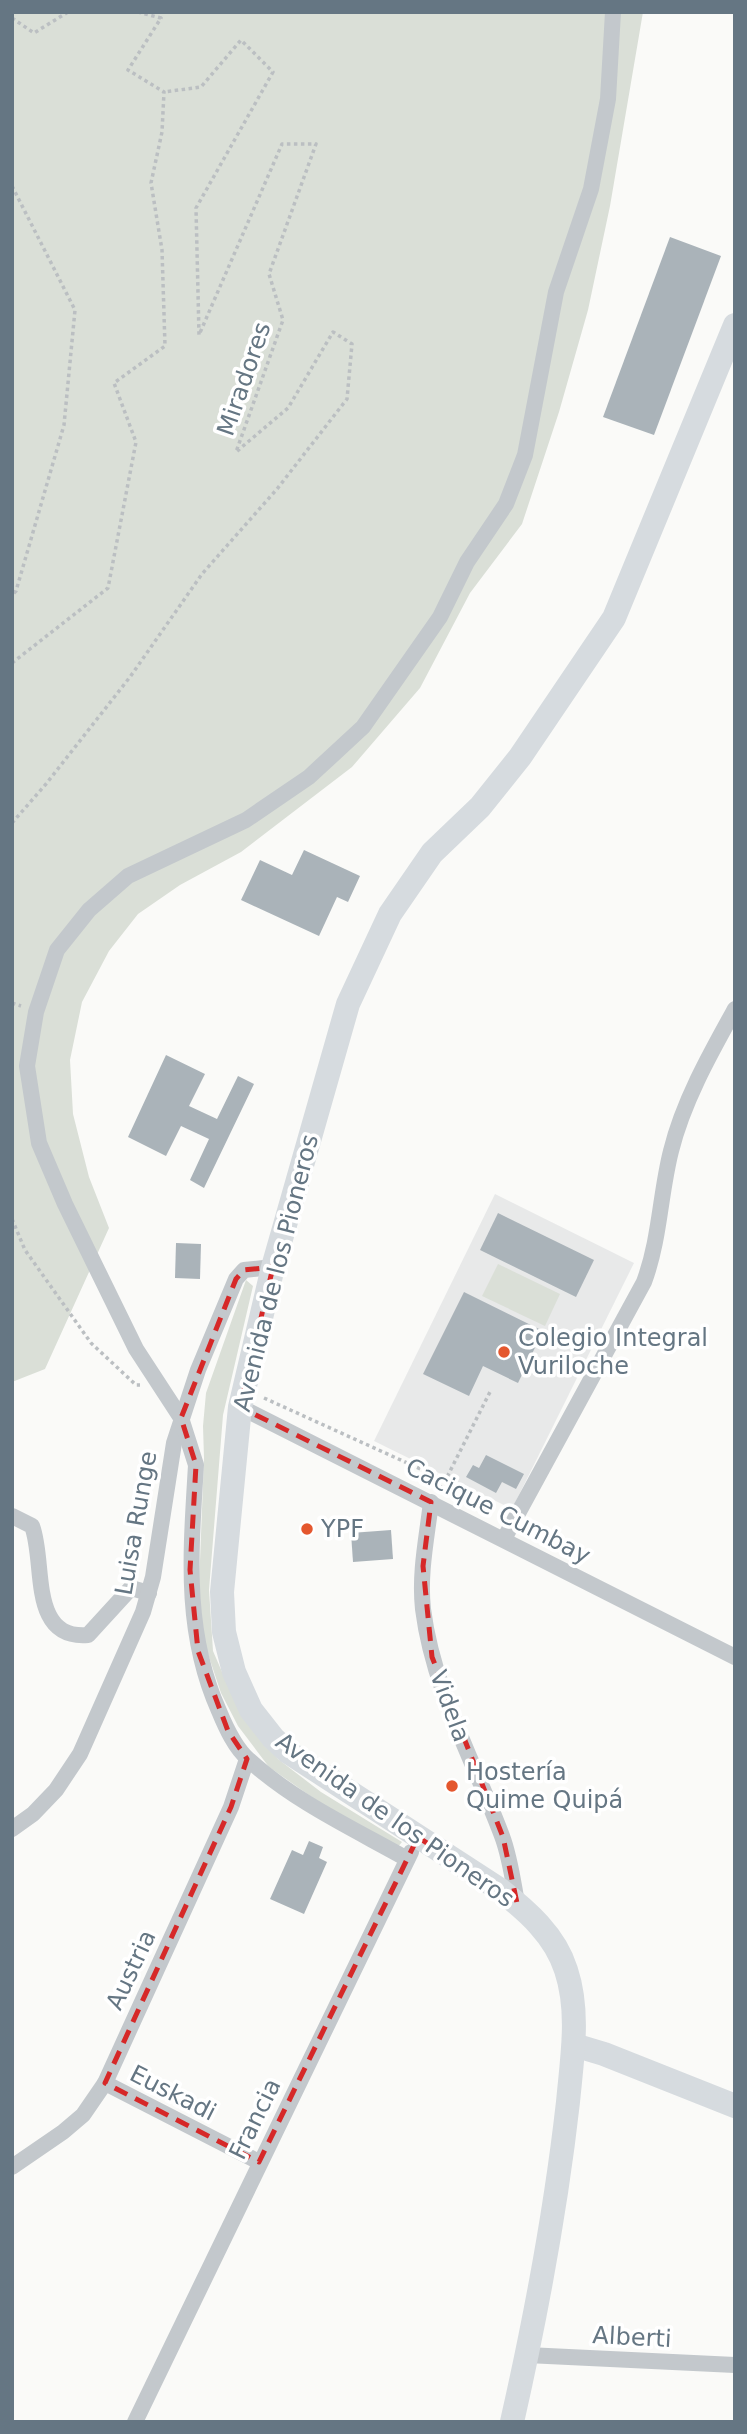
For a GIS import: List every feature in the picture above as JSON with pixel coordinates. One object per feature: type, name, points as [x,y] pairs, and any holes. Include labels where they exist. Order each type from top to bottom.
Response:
[{"type":"main road","name":"Avenida de los Pioneros","points":[[512,2422],[527,2355],[555,2197],[574,2045],[574,2005],[567,1971],[559,1950],[544,1928],[517,1903],[499,1889],[412,1848],[288,1752],[251,1710],[234,1672],[224,1632],[222,1592],[240,1407],[272,1267],[348,1004],[371,952],[390,914],[432,853],[480,807],[520,757],[614,618],[735,325]]},
{"type":"main road","points":[[574,2045],[604,2054],[735,2106]]},
{"type":"street","points":[[412,1848],[319,1810],[247,1759],[228,1731],[211,1693],[193,1622],[190,1570],[196,1465],[181,1418],[136,1349],[39,1143],[27,1066],[36,1012],[57,950],[89,910],[128,876],[246,820],[309,777],[363,727],[440,617],[467,562],[506,504],[525,455],[556,292],[590,190],[608,99],[613,12]]},
{"type":"street","points":[[504,1539],[644,1282],[656,1242],[670,1154],[678,1125],[735,1009]]},
{"type":"street","name":"Luisa Runge","points":[[12,1829],[33,1814],[56,1790],[80,1754],[144,1612],[161,1532],[174,1443],[198,1370],[236,1279],[244,1270],[272,1267]]},
{"type":"street","name":"Cacique Cumbay","points":[[240,1407],[735,1657]]},
{"type":"street","name":"Videla","points":[[431,1502],[423,1606],[432,1657],[464,1747],[503,1838],[517,1903]]},
{"type":"street","points":[[12,1516],[32,1526],[37,1540],[41,1593],[45,1609],[63,1632],[78,1636],[88,1635],[131,1588],[149,1593]]},
{"type":"street","name":"Austria","points":[[12,2167],[83,2115],[105,2083],[231,1807],[247,1759]]},
{"type":"street","name":"Francia","points":[[135,2422],[412,1848]]},
{"type":"street","name":"Euskadi","points":[[105,2083],[259,2162]]},
{"type":"street","name":"Alberti","points":[[527,2355],[735,2365]]},
{"type":"path","points":[[12,18],[34,33],[68,12]]},
{"type":"path","points":[[12,663],[108,588],[136,442],[114,383],[165,346],[162,250],[151,183],[162,132],[164,92],[128,71],[161,18],[138,12]]},
{"type":"path","name":"Miradores","points":[[12,822],[47,784],[130,677],[202,574],[277,489],[347,399],[352,344],[333,332],[288,408],[236,452],[283,320],[269,274],[316,144],[282,144],[199,335],[196,208],[274,72],[241,40],[201,87],[164,92]]},
{"type":"path","points":[[12,186],[75,310],[64,425],[16,591],[12,595]]},
{"type":"path","points":[[12,1219],[25,1251],[91,1343],[136,1385],[159,1387]]},
{"type":"path","points":[[431,1502],[447,1482],[491,1392]]},
{"type":"path","points":[[264,1398],[447,1482]]},
{"type":"highlighted area","points":[[273,1267],[240,1407],[431,1502],[423,1566],[432,1657],[503,1837],[517,1903],[418,1837],[259,2162],[105,2083],[231,1807],[247,1759],[228,1731],[198,1651],[190,1570],[196,1465],[181,1418],[236,1279],[244,1270]]},
{"type":"shaded area","points":[[12,12],[643,12],[610,206],[588,310],[559,412],[522,524],[470,593],[420,688],[352,767],[241,852],[180,885],[138,914],[109,951],[82,1002],[70,1060],[73,1114],[89,1177],[109,1228],[45,1369],[12,1382]]},
{"type":"shaded area","name":"Colegio Integral Vuriloche","points":[[495,1194],[634,1263],[512,1509],[374,1441]]},
{"type":"shaded area","points":[[498,1264],[560,1294],[545,1326],[482,1296]]},
{"type":"shaded area","points":[[246,1280],[253,1286],[223,1415],[209,1590],[213,1651],[235,1702],[278,1759],[321,1792],[402,1842],[397,1848],[316,1800],[269,1767],[238,1726],[221,1693],[202,1636],[199,1586],[206,1393]]},
{"type":"building","points":[[670,237],[721,256],[654,435],[603,417]]},
{"type":"building","points":[[304,850],[360,876],[348,902],[337,897],[319,936],[241,900],[260,860],[292,875]]},
{"type":"building","points":[[166,1055],[205,1074],[189,1106],[217,1119],[238,1076],[254,1084],[204,1188],[190,1180],[209,1139],[181,1126],[166,1156],[128,1137]]},
{"type":"building","points":[[498,1213],[594,1260],[576,1297],[480,1250]]},
{"type":"building","points":[[176,1243],[201,1244],[200,1279],[175,1278]]},
{"type":"building","points":[[464,1292],[543,1331],[518,1383],[483,1366],[469,1396],[423,1374]]},
{"type":"building","points":[[486,1455],[524,1474],[516,1489],[502,1482],[496,1493],[466,1477],[473,1465],[479,1468]]},
{"type":"building","points":[[391,1530],[393,1559],[353,1562],[351,1533]]},
{"type":"building","points":[[309,1841],[323,1847],[319,1858],[327,1862],[304,1914],[270,1899],[292,1850],[303,1855]]},
{"type":"place","name":"Colegio Integral Vuriloche","points":[[504,1352]]},
{"type":"place","name":"YPF","points":[[307,1529]]},
{"type":"place","name":"Hostería Quime Quipá","points":[[452,1786]]}]
